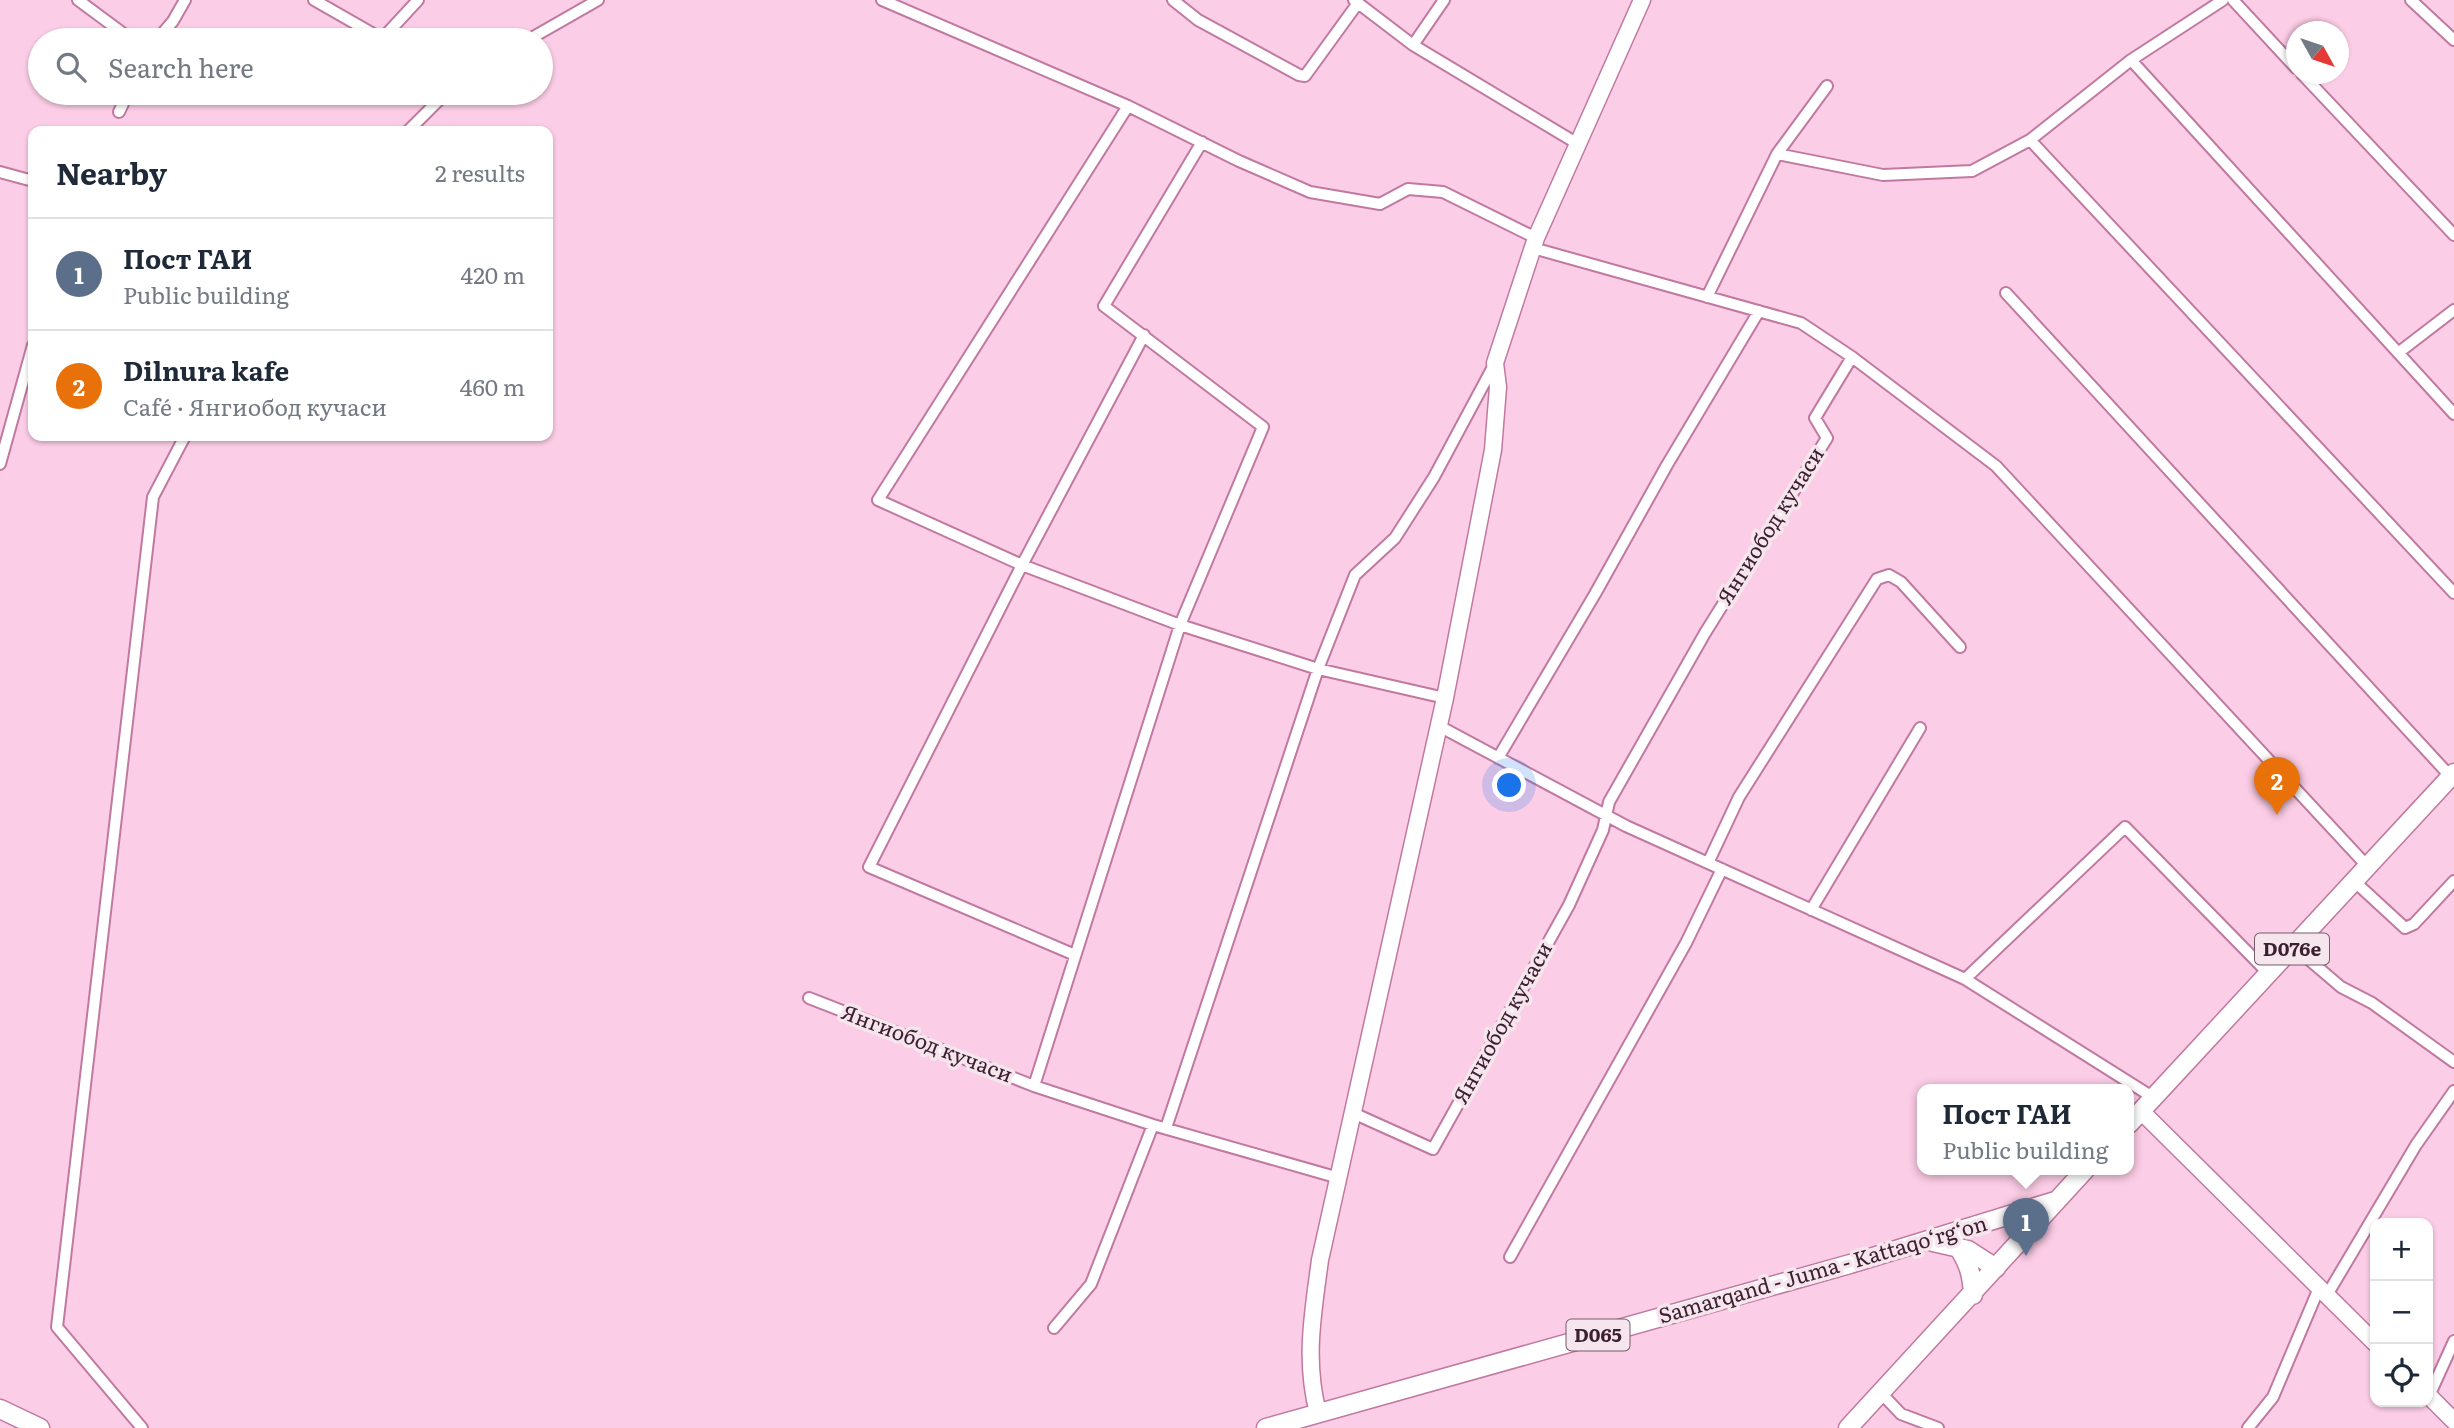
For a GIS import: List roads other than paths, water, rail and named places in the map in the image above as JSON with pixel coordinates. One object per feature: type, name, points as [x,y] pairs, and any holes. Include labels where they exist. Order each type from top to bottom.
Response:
[{"type":"main road","name":"D076e","points":[[2135,1118],[2452,775]]},
{"type":"main road","points":[[1848,1428],[1973,1295],[2080,1175]]},
{"type":"main road","name":"Samarqand - Juma - Kattaqo‘rg‘on","points":[[1266,1428],[1930,1241],[2055,1200]]},
{"type":"main road","name":"D065","points":[[1930,1241],[1978,1255],[1996,1268]]},
{"type":"main road","points":[[1958,1247],[1969,1264],[1973,1295]]},
{"type":"main road","points":[[0,1409],[40,1428]]},
{"type":"street","points":[[78,0],[116,28]]},
{"type":"street","points":[[167,28],[185,0]]},
{"type":"street","points":[[314,0],[364,28]]},
{"type":"street","points":[[393,28],[418,0]]},
{"type":"street","points":[[549,28],[598,0]]},
{"type":"street","points":[[882,0],[1128,106],[1310,192],[1380,204],[1408,189],[1443,192],[1534,243],[1801,323],[1852,357],[1996,467],[2368,867]]},
{"type":"street","points":[[1172,0],[1198,20],[1298,75],[1305,76],[1356,2],[1413,45],[1578,144]]},
{"type":"street","points":[[1413,45],[1444,0]]},
{"type":"street","points":[[1166,1128],[1318,669],[1355,575],[1395,538],[1434,477],[1495,363],[1534,243],[1642,0]]},
{"type":"street","points":[[1777,154],[1883,175],[1972,171],[2030,140],[2131,60],[2223,0]]},
{"type":"street","points":[[2233,0],[2286,56]]},
{"type":"street","points":[[2411,0],[2454,40]]},
{"type":"street","points":[[2131,60],[2454,414]]},
{"type":"street","points":[[2311,84],[2454,235]]},
{"type":"street","points":[[1707,296],[1777,154],[1827,86]]},
{"type":"street","points":[[119,113],[123,105]]},
{"type":"street","points":[[413,126],[433,105]]},
{"type":"street","points":[[1128,106],[878,500],[1023,565],[1180,625],[1318,669],[1445,698]]},
{"type":"street","points":[[2030,140],[2454,593]]},
{"type":"street","points":[[1034,1086],[1180,625],[1263,427],[1104,306],[1202,142]]},
{"type":"street","points":[[0,173],[28,180]]},
{"type":"street","points":[[2006,293],[2452,775]]},
{"type":"street","points":[[2398,353],[2454,310]]},
{"type":"street","points":[[1498,758],[1759,311]]},
{"type":"street","points":[[1075,955],[869,867],[1144,335]]},
{"type":"street","name":"Янгиобод кучаси","points":[[1353,1113],[1433,1149],[1569,905],[1603,830],[1609,802],[1705,633],[1827,438],[1815,418],[1852,357]]},
{"type":"street","points":[[0,464],[28,363]]},
{"type":"street","points":[[1318,1413],[1312,1387],[1310,1339],[1320,1260],[1445,698],[1493,450],[1498,387],[1495,363]]},
{"type":"street","points":[[142,1428],[57,1326],[153,497],[182,441]]},
{"type":"street","points":[[1708,863],[1739,797],[1877,579],[1889,575],[1901,582],[1960,647]]},
{"type":"street","points":[[1439,726],[1606,816],[1965,979],[2132,1084]]},
{"type":"street","points":[[1811,909],[1920,728]]},
{"type":"street","points":[[1965,979],[2125,827],[2269,974]]},
{"type":"street","points":[[1510,1258],[1686,943],[1722,870]]},
{"type":"street","points":[[2354,881],[2405,928],[2414,924],[2454,881]]},
{"type":"street","points":[[2294,947],[2342,987],[2372,1003],[2454,1062]]},
{"type":"street","name":"Янгиобод кучаси","points":[[809,998],[1034,1086],[1153,1125],[1339,1178]]},
{"type":"street","points":[[2134,1085],[2154,1098]]},
{"type":"street","points":[[2248,1428],[2273,1397],[2323,1291],[2416,1145],[2454,1091]]},
{"type":"street","points":[[2135,1118],[2323,1291],[2370,1338]]},
{"type":"street","points":[[1054,1328],[1091,1284],[1153,1125]]},
{"type":"street","points":[[2433,1385],[2454,1341]]},
{"type":"street","points":[[1881,1393],[1901,1414],[1938,1428]]},
{"type":"street","points":[[2433,1400],[2454,1421]]},
{"type":"street","points":[[1901,1414],[1901,1428]]},
{"type":"place","name":"Dilnura kafe","points":[[2277,815]]},
{"type":"place","name":"Пост ГАИ","points":[[2026,1256]]}]
